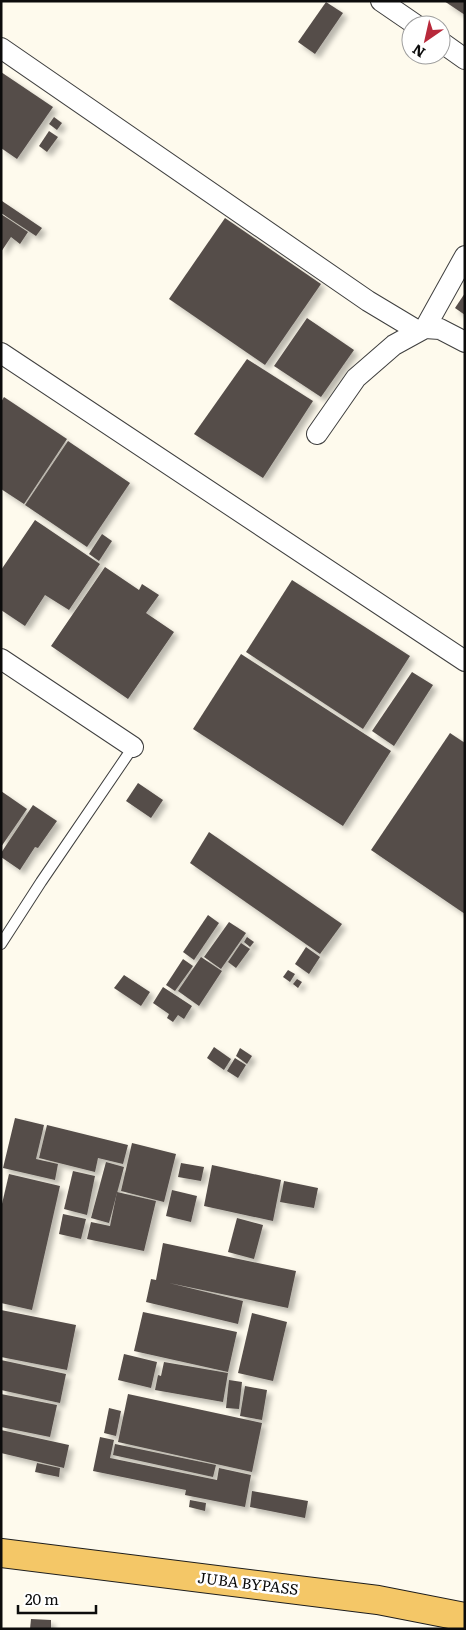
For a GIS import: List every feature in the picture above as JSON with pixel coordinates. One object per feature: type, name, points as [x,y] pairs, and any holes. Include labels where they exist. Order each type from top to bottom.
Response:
[{"type":"main road","name":"JUBA BYPASS","points":[[1,1553],[378,1600],[465,1617]]},
{"type":"street","points":[[381,1],[401,15]]},
{"type":"street","points":[[1,48],[368,301],[421,329],[440,330],[465,342]]},
{"type":"street","points":[[451,49],[465,59]]},
{"type":"street","points":[[317,434],[356,378],[394,345],[421,329],[465,256]]},
{"type":"street","points":[[1,353],[465,661]]},
{"type":"street","points":[[1,658],[133,747]]},
{"type":"lane","points":[[1,944],[133,747]]},
{"type":"building","points":[[444,1],[465,1],[465,15]]},
{"type":"building","points":[[326,2],[343,13],[315,54],[298,42]]},
{"type":"building","points":[[1,72],[53,107],[17,159],[1,148]]},
{"type":"building","points":[[54,117],[62,123],[57,130],[49,124]]},
{"type":"building","points":[[49,131],[58,137],[47,152],[39,146]]},
{"type":"building","points":[[2,201],[42,228],[36,236],[1,213]]},
{"type":"building","points":[[1,214],[28,232],[20,244],[11,237],[1,252]]},
{"type":"building","points":[[225,218],[321,284],[265,365],[169,299]]},
{"type":"building","points":[[465,293],[465,315],[455,308]]},
{"type":"building","points":[[307,318],[354,350],[321,397],[274,366]]},
{"type":"building","points":[[247,359],[313,401],[263,478],[194,434]]},
{"type":"building","points":[[4,397],[67,439],[24,504],[1,489],[1,402]]},
{"type":"building","points":[[68,441],[130,483],[87,547],[25,505]]},
{"type":"building","points":[[35,520],[100,564],[69,610],[45,595],[25,626],[1,610],[1,570]]},
{"type":"building","points":[[102,534],[112,541],[99,561],[89,554]]},
{"type":"building","points":[[105,567],[139,590],[142,584],[159,595],[146,613],[174,632],[128,699],[51,646]]},
{"type":"building","points":[[292,580],[410,656],[363,729],[246,652]]},
{"type":"building","points":[[241,654],[391,751],[343,826],[193,729]]},
{"type":"building","points":[[412,672],[433,685],[394,746],[372,731]]},
{"type":"building","points":[[450,733],[465,743],[465,914],[371,850]]},
{"type":"building","points":[[138,783],[163,800],[151,818],[126,801]]},
{"type":"building","points":[[1,791],[27,809],[1,847]]},
{"type":"building","points":[[33,805],[57,821],[38,848],[35,847],[20,870],[1,857],[1,853]]},
{"type":"building","points":[[209,832],[342,924],[320,954],[190,863]]},
{"type":"building","points":[[208,915],[219,923],[194,960],[183,952]]},
{"type":"building","points":[[229,922],[246,933],[221,969],[204,957]]},
{"type":"building","points":[[247,937],[254,942],[250,947],[244,942]]},
{"type":"building","points":[[241,943],[250,949],[236,968],[228,962]]},
{"type":"building","points":[[306,947],[320,957],[309,974],[295,964]]},
{"type":"building","points":[[201,957],[222,971],[199,1006],[178,991]]},
{"type":"building","points":[[183,959],[193,966],[175,991],[166,985]]},
{"type":"building","points":[[288,970],[295,974],[290,982],[283,977]]},
{"type":"building","points":[[124,975],[150,992],[141,1006],[114,988]]},
{"type":"building","points":[[297,979],[302,982],[298,988],[293,984]]},
{"type":"building","points":[[163,987],[192,1006],[184,1019],[178,1015],[173,1022],[167,1018],[169,1014],[153,1003]]},
{"type":"building","points":[[214,1047],[231,1059],[224,1070],[207,1058]]},
{"type":"building","points":[[240,1048],[252,1056],[247,1064],[236,1056]]},
{"type":"building","points":[[235,1058],[246,1065],[238,1078],[227,1071]]},
{"type":"building","points":[[15,1118],[44,1125],[36,1159],[58,1164],[55,1180],[3,1168]]},
{"type":"building","points":[[47,1125],[128,1145],[123,1164],[98,1158],[95,1172],[39,1158]]},
{"type":"building","points":[[132,1143],[176,1154],[164,1202],[121,1191]]},
{"type":"building","points":[[106,1162],[124,1167],[109,1223],[91,1218]]},
{"type":"building","points":[[181,1163],[204,1167],[201,1181],[178,1177]]},
{"type":"building","points":[[212,1165],[281,1180],[273,1221],[204,1206]]},
{"type":"building","points":[[73,1171],[95,1176],[87,1215],[64,1209]]},
{"type":"building","points":[[9,1174],[60,1186],[32,1310],[1,1303],[1,1208]]},
{"type":"building","points":[[284,1181],[318,1188],[314,1208],[280,1202]]},
{"type":"building","points":[[172,1190],[197,1196],[191,1222],[166,1216]]},
{"type":"building","points":[[117,1192],[156,1201],[144,1251],[87,1239],[91,1222],[110,1226]]},
{"type":"building","points":[[63,1214],[86,1219],[81,1239],[59,1234]]},
{"type":"building","points":[[237,1218],[263,1225],[254,1259],[228,1252]]},
{"type":"building","points":[[163,1243],[296,1271],[288,1308],[169,1283],[243,1301],[238,1324],[146,1302],[151,1279],[156,1280]]},
{"type":"building","points":[[1,1310],[76,1325],[67,1370],[1,1357]]},
{"type":"building","points":[[143,1312],[237,1332],[228,1372],[134,1351]]},
{"type":"building","points":[[252,1313],[287,1322],[273,1381],[238,1373]]},
{"type":"building","points":[[124,1354],[157,1362],[151,1388],[118,1380]]},
{"type":"building","points":[[1,1360],[66,1374],[60,1403],[1,1390]]},
{"type":"building","points":[[164,1362],[228,1373],[223,1402],[155,1390],[158,1375],[161,1376]]},
{"type":"building","points":[[229,1380],[242,1382],[239,1409],[226,1408]]},
{"type":"building","points":[[245,1386],[267,1390],[262,1420],[240,1416]]},
{"type":"building","points":[[1,1394],[57,1405],[50,1437],[1,1427]]},
{"type":"building","points":[[128,1394],[262,1423],[252,1472],[118,1442]]},
{"type":"building","points":[[109,1408],[121,1411],[116,1436],[104,1433]]},
{"type":"building","points":[[1,1430],[69,1445],[64,1468],[1,1453]]},
{"type":"building","points":[[100,1437],[114,1440],[110,1458],[217,1480],[219,1468],[251,1475],[245,1507],[185,1495],[186,1490],[93,1471]]},
{"type":"building","points":[[115,1444],[216,1465],[213,1477],[113,1455]]},
{"type":"building","points":[[37,1463],[60,1468],[59,1477],[35,1472]]},
{"type":"building","points":[[252,1491],[308,1501],[305,1518],[250,1507]]},
{"type":"building","points":[[190,1500],[206,1503],[205,1511],[189,1507]]},
{"type":"building","points":[[31,1619],[51,1620],[51,1629],[30,1629]]}]
